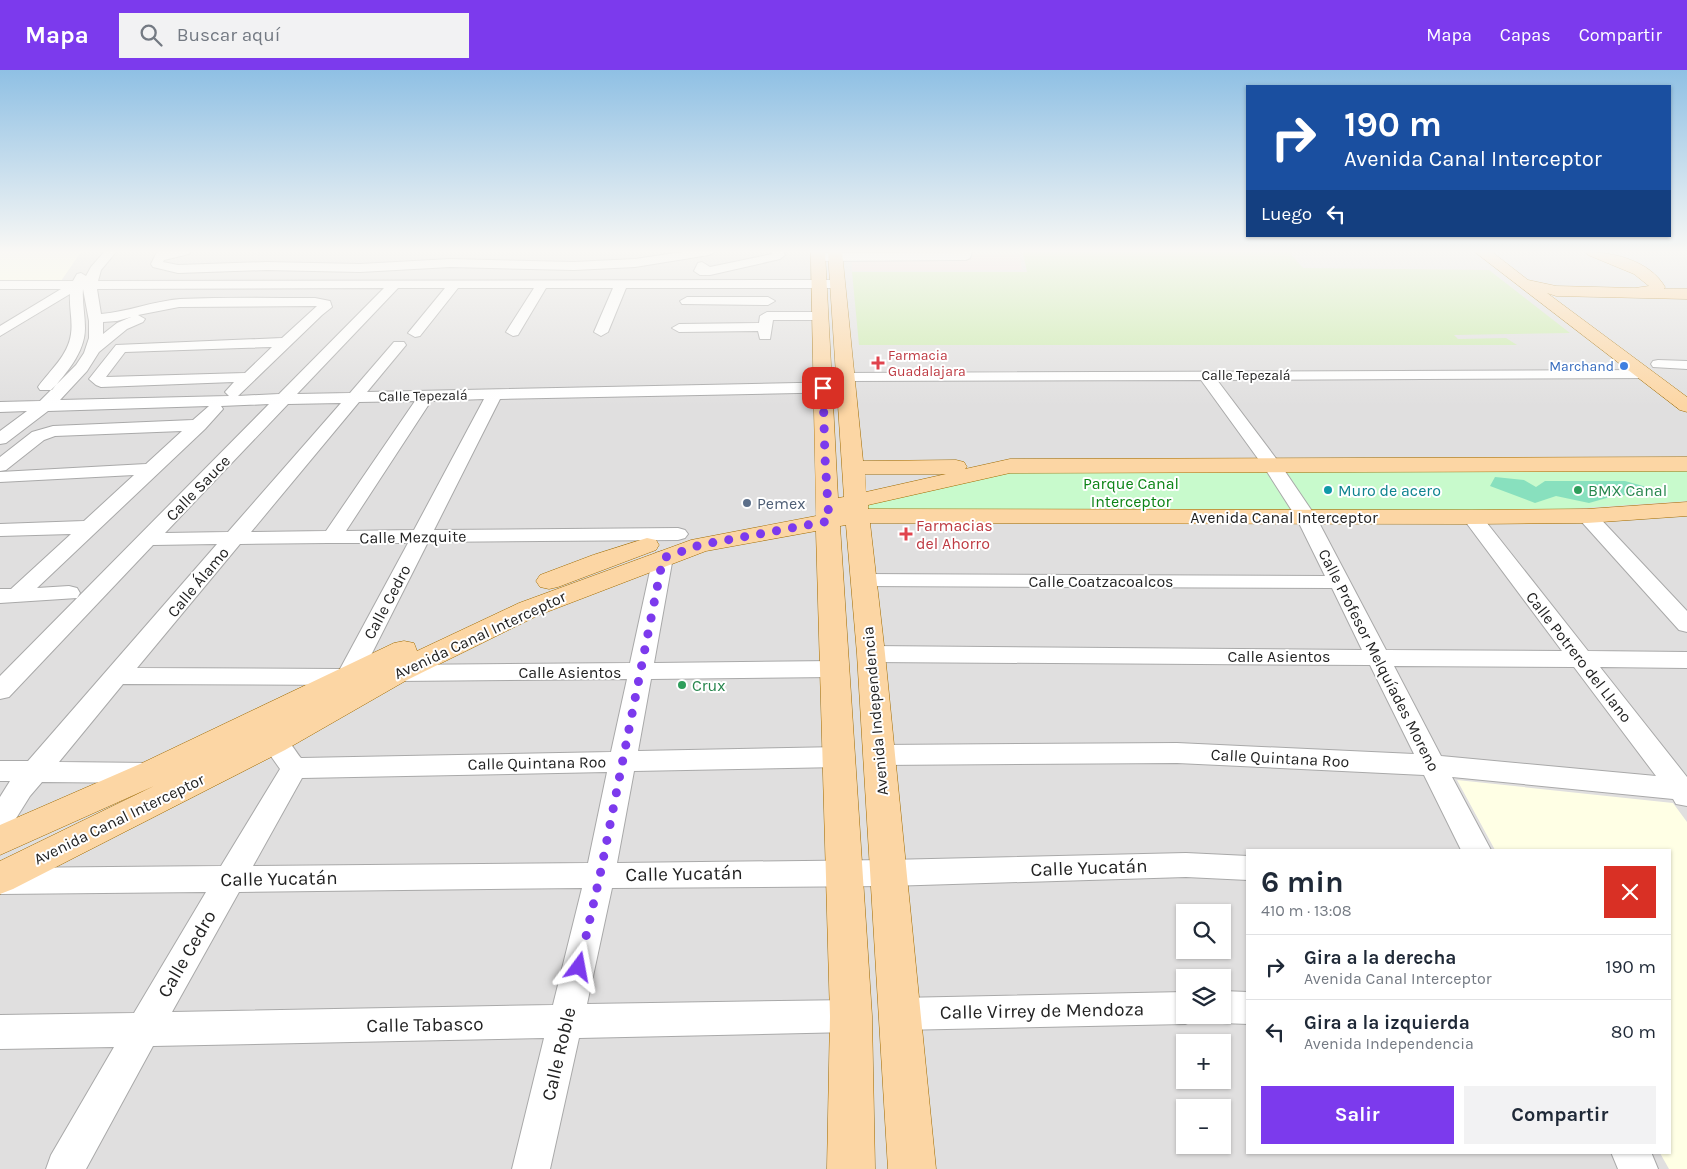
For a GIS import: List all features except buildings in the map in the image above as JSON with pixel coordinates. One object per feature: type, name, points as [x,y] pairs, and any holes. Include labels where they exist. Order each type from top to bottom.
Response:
[{"type":"main road","name":"Avenida Independencia","points":[[820,303],[823,388],[842,511],[864,580],[912,1169]]},
{"type":"main road","name":"Avenida Independencia","points":[[840,303],[853,468],[842,511],[834,669],[840,757],[851,1016],[851,1169]]},
{"type":"main road","points":[[1554,303],[1652,370],[1683,372]]},
{"type":"main road","points":[[1571,303],[1652,370],[1687,406]]},
{"type":"main road","name":"Avenida Canal Interceptor","points":[[0,840],[152,773],[518,594],[602,560],[670,546],[700,545],[842,511],[1010,466],[1687,464]]},
{"type":"main road","points":[[853,468],[1010,466]]},
{"type":"main road","name":"Avenida Canal Interceptor","points":[[842,511],[1306,518],[1587,516],[1687,509]]},
{"type":"main road","name":"Avenida Canal Interceptor","points":[[0,880],[46,855],[274,742],[396,673],[529,609],[670,546]]},
{"type":"main road","points":[[46,855],[39,854],[36,847],[42,837],[152,773]]},
{"type":"street","points":[[0,332],[51,303]]},
{"type":"street","points":[[0,424],[42,391],[57,375],[71,354],[78,333],[82,303]]},
{"type":"street","points":[[0,439],[43,406],[78,372],[92,350],[96,338],[97,318],[92,303]]},
{"type":"street","name":"Calle Sauce","points":[[0,691],[9,673],[148,539],[377,303]]},
{"type":"street","points":[[415,333],[439,303]]},
{"type":"street","points":[[513,332],[531,303]]},
{"type":"street","points":[[601,332],[613,303]]},
{"type":"street","points":[[686,303],[677,334],[765,334],[767,316],[820,313]]},
{"type":"street","points":[[768,303],[768,312],[820,313]]},
{"type":"street","points":[[97,318],[167,310],[317,312],[233,392]]},
{"type":"street","points":[[92,350],[126,323],[167,310]]},
{"type":"street","points":[[249,377],[101,382],[97,379],[121,348],[286,342]]},
{"type":"street","name":"Calle Álamo","points":[[0,820],[20,789],[235,539],[398,345]]},
{"type":"street","name":"Calle Tepezalá","points":[[0,407],[354,397],[823,388],[846,381],[1652,370]]},
{"type":"street","name":"Calle Profesor Melquíades Moreno","points":[[1205,375],[1272,465],[1306,518],[1475,849]]},
{"type":"street","name":"Calle Cedro","points":[[348,677],[495,394]]},
{"type":"street","points":[[331,538],[426,396]]},
{"type":"street","points":[[8,596],[89,528],[215,409]]},
{"type":"street","points":[[0,466],[38,436],[53,431],[199,425]]},
{"type":"street","points":[[0,477],[153,469]]},
{"type":"street","points":[[1587,516],[1687,625]]},
{"type":"street","name":"Calle Potrero del Llano","points":[[1472,517],[1684,793]]},
{"type":"street","points":[[0,530],[89,528]]},
{"type":"street","name":"Calle Mezquite","points":[[148,539],[421,537],[670,546]]},
{"type":"street","name":"Calle Roble","points":[[531,1169],[600,875],[670,546]]},
{"type":"street","name":"Calle Coatzacoalcos","points":[[864,580],[1339,582]]},
{"type":"street","points":[[8,596],[69,593]]},
{"type":"street","name":"Calle Asientos","points":[[871,654],[1377,656],[1687,660]]},
{"type":"street","name":"Calle Asientos","points":[[396,673],[834,669]]},
{"type":"street","points":[[118,676],[348,677]]},
{"type":"street","points":[[274,742],[294,768]]},
{"type":"street","name":"Calle Quintana Roo","points":[[878,754],[1177,753],[1433,765],[1684,793]]},
{"type":"street","name":"Calle Quintana Roo","points":[[294,768],[840,757]]},
{"type":"street","name":"Calle Cedro","points":[[66,1169],[143,1030],[294,768]]},
{"type":"street","points":[[0,771],[152,773]]},
{"type":"street","name":"Calle Yucatán","points":[[0,880],[231,880],[600,875],[888,874],[1186,865],[1246,868]]},
{"type":"street","points":[[1231,1007],[1246,1008]]},
{"type":"street","name":"Calle Virrey de Mendoza","points":[[899,1014],[1176,1008]]},
{"type":"street","name":"Calle Tabasco","points":[[0,1032],[851,1016]]},
{"type":"street","points":[[1631,1154],[1639,1169]]},
{"type":"shaded area","points":[[0,303],[1687,303],[1687,1169],[0,1169]]},
{"type":"shaded area","points":[[1457,780],[1673,803],[1687,822],[1687,1169],[1669,1169],[1661,1154],[1671,1154],[1671,849],[1494,849]]},
{"type":"green space","points":[[855,303],[1532,303],[1570,333],[1454,335],[1458,339],[1506,338],[1517,345],[859,345]]},
{"type":"green space","name":"Parque Canal Interceptor","points":[[1687,468],[1687,501],[1524,512],[872,514],[866,505],[1015,471]]},
{"type":"green space","name":"BMX Canal","points":[[1495,477],[1524,480],[1536,487],[1545,481],[1625,481],[1665,492],[1657,496],[1617,495],[1589,503],[1556,496],[1535,503],[1490,486]]},
{"type":"place","name":"Farmacia Guadalajara","points":[[878,363]]},
{"type":"place","name":"Marchand","points":[[1624,366]]},
{"type":"place","name":"Muro de acero","points":[[1328,490]]},
{"type":"place","name":"BMX Canal","points":[[1578,490]]},
{"type":"place","name":"Pemex","points":[[747,503]]},
{"type":"place","name":"Farmacias del Ahorro","points":[[906,534]]},
{"type":"place","name":"Crux","points":[[682,685]]},
{"type":"route","points":[[579,967],[642,672],[663,558],[700,545],[829,521],[823,388]]}]
